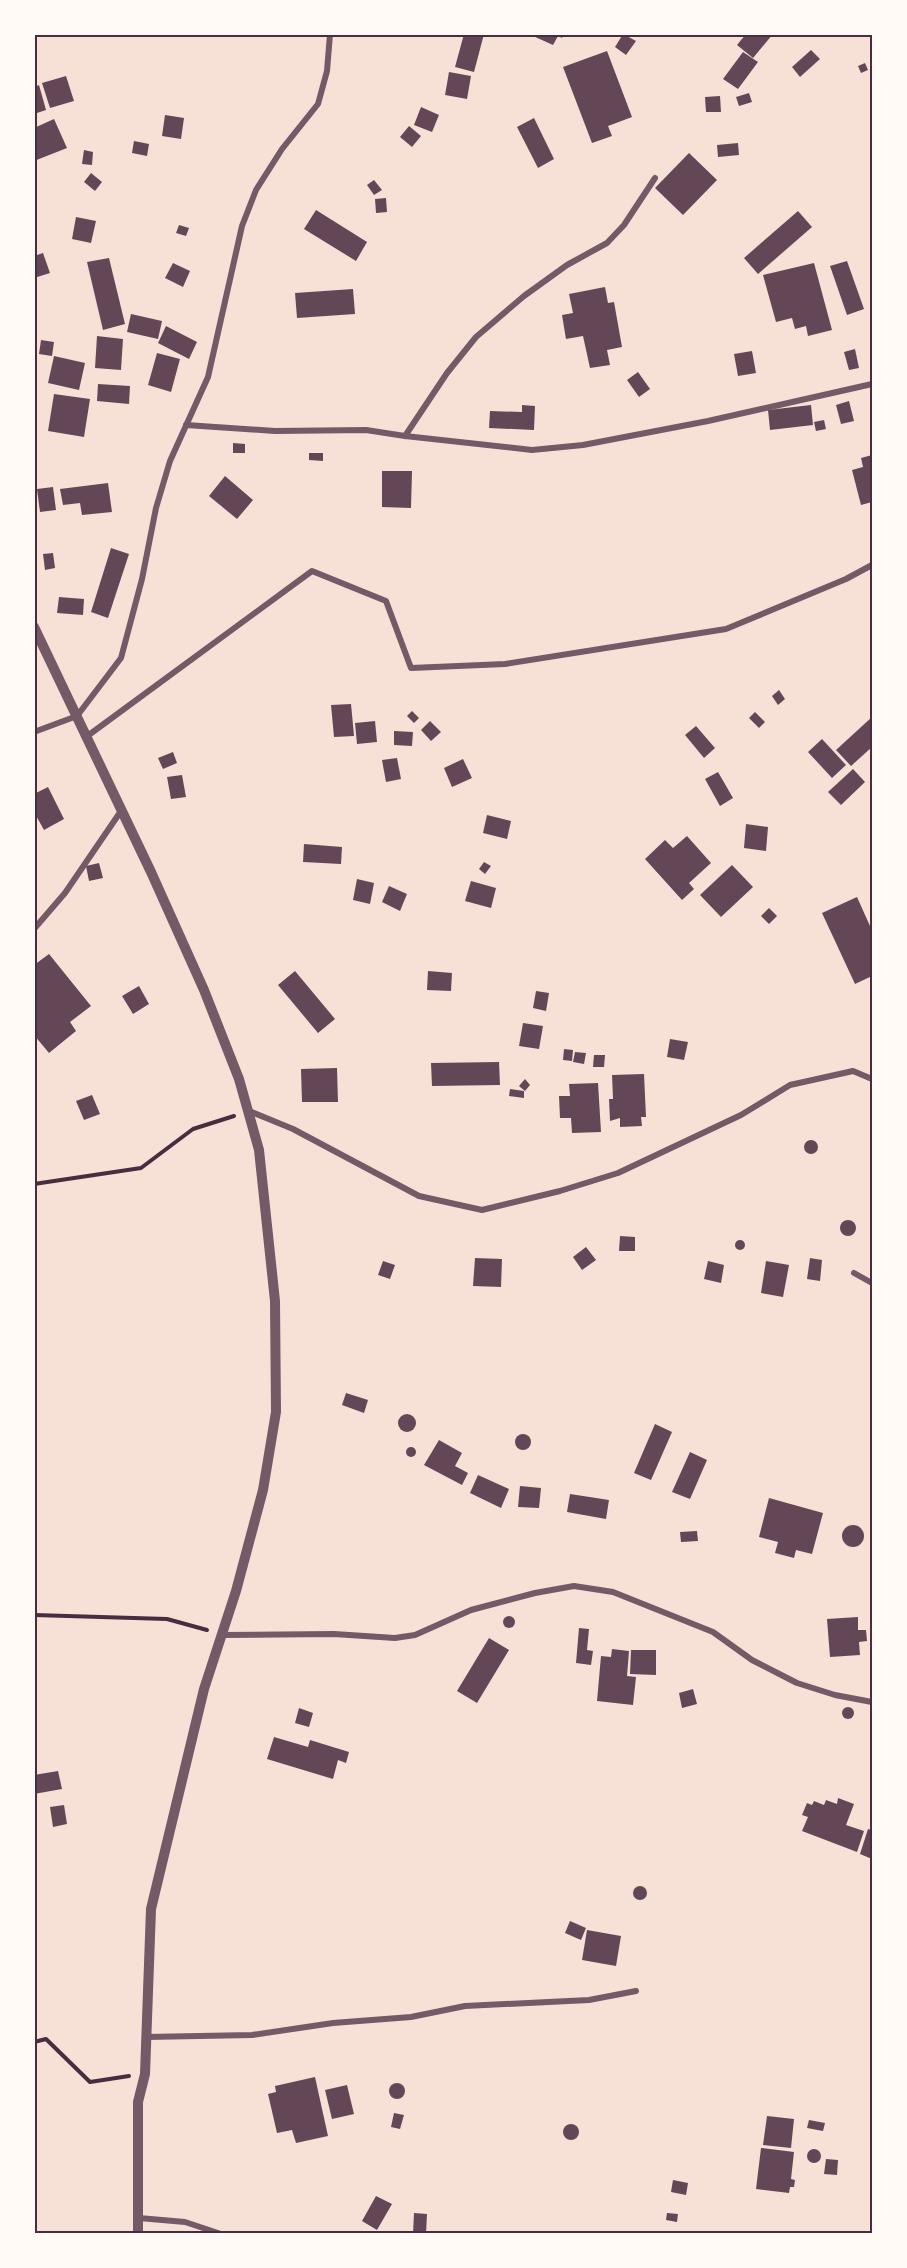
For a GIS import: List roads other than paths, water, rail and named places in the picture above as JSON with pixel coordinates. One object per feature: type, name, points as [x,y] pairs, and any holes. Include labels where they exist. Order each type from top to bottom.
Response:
[{"type":"street","points":[[34,732],[77,716],[121,658],[142,579],[156,508],[170,461],[208,377],[242,225],[256,190],[282,149],[318,104],[327,71],[330,34]]},
{"type":"street","points":[[405,436],[447,373],[476,337],[524,296],[567,265],[607,243],[624,225],[655,178]]},
{"type":"street","points":[[186,425],[275,431],[366,430],[532,450],[583,445],[708,421],[873,384]]},
{"type":"street","points":[[86,737],[312,571],[387,602],[411,668],[505,664],[726,629],[846,579],[873,565]]},
{"type":"street","points":[[34,627],[204,990],[239,1079],[259,1150],[273,1280],[276,1412],[263,1490],[222,1635],[204,1689],[151,1909],[145,2074],[138,2102],[138,2234]]},
{"type":"street","points":[[34,929],[65,893],[121,811]]},
{"type":"street","points":[[249,1111],[293,1129],[419,1196],[482,1210],[560,1191],[618,1173],[741,1115],[790,1085],[852,1071],[873,1079]]},
{"type":"street","points":[[854,1273],[873,1283]]},
{"type":"street","points":[[222,1635],[334,1634],[395,1638],[415,1635],[471,1610],[535,1593],[574,1586],[613,1592],[713,1632],[752,1660],[797,1683],[835,1695],[873,1702]]},
{"type":"street","points":[[145,2037],[252,2035],[333,2023],[411,2017],[465,2006],[589,2000],[636,1991]]},
{"type":"street","points":[[139,2218],[185,2222],[221,2234]]}]
